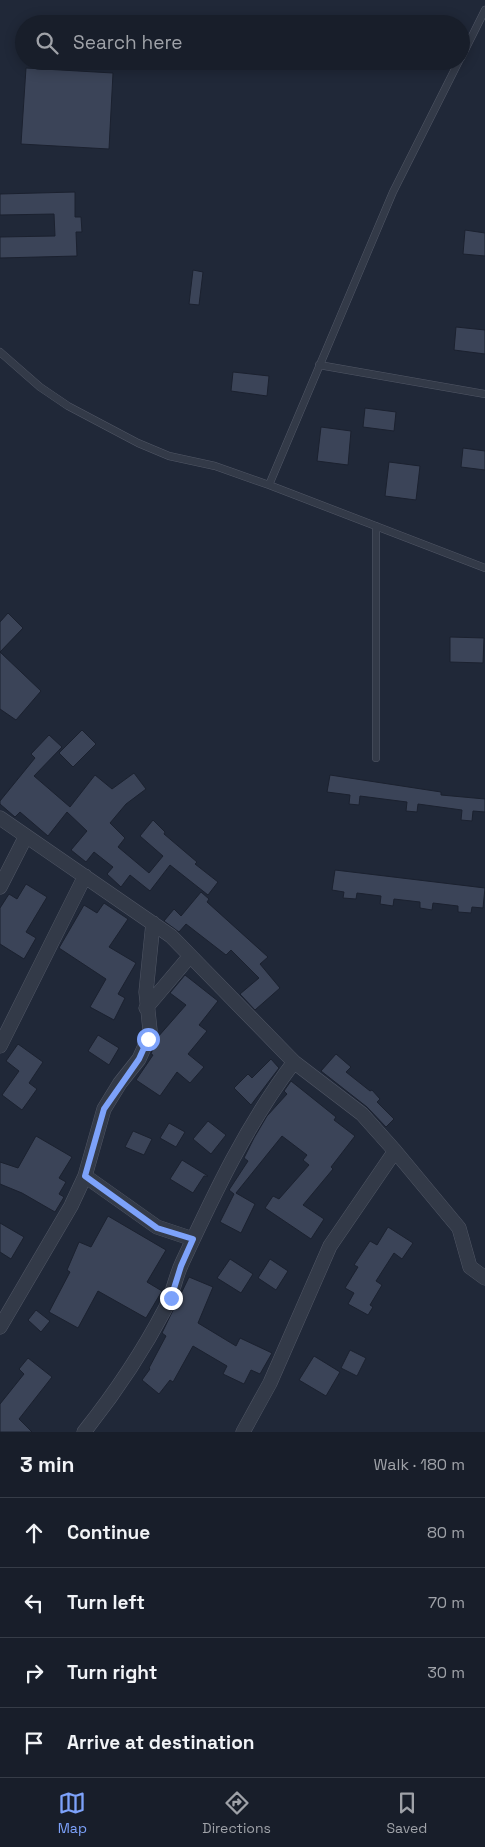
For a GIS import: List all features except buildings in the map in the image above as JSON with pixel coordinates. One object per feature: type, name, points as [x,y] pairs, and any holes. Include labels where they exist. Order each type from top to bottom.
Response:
[{"type":"street","points":[[0,818],[171,936],[294,1062],[362,1114],[459,1228],[470,1267],[485,1278]]},
{"type":"street","points":[[0,887],[26,836]]},
{"type":"street","points":[[0,1046],[85,876]]},
{"type":"street","points":[[0,1327],[57,1233],[85,1176],[104,1109],[139,1059],[148,1039],[150,1030],[146,1008],[153,923]]},
{"type":"street","points":[[146,1008],[190,956]]},
{"type":"street","points":[[84,1432],[136,1363],[168,1303],[181,1266],[216,1188],[252,1123],[294,1062]]},
{"type":"street","points":[[243,1432],[270,1384],[330,1246],[394,1151]]},
{"type":"street","points":[[85,1176],[157,1228],[193,1239]]},
{"type":"lane","points":[[470,40],[485,10]]},
{"type":"lane","points":[[269,485],[393,192],[454,70]]},
{"type":"lane","points":[[0,352],[40,387],[68,406],[138,443],[169,456],[215,466],[269,485],[485,568]]},
{"type":"lane","points":[[319,366],[485,394]]},
{"type":"lane","points":[[376,526],[376,758]]},
{"type":"route","points":[[148,1039],[139,1059],[120,1083],[104,1109],[85,1176],[157,1228],[193,1239],[181,1266],[171,1298]]}]
